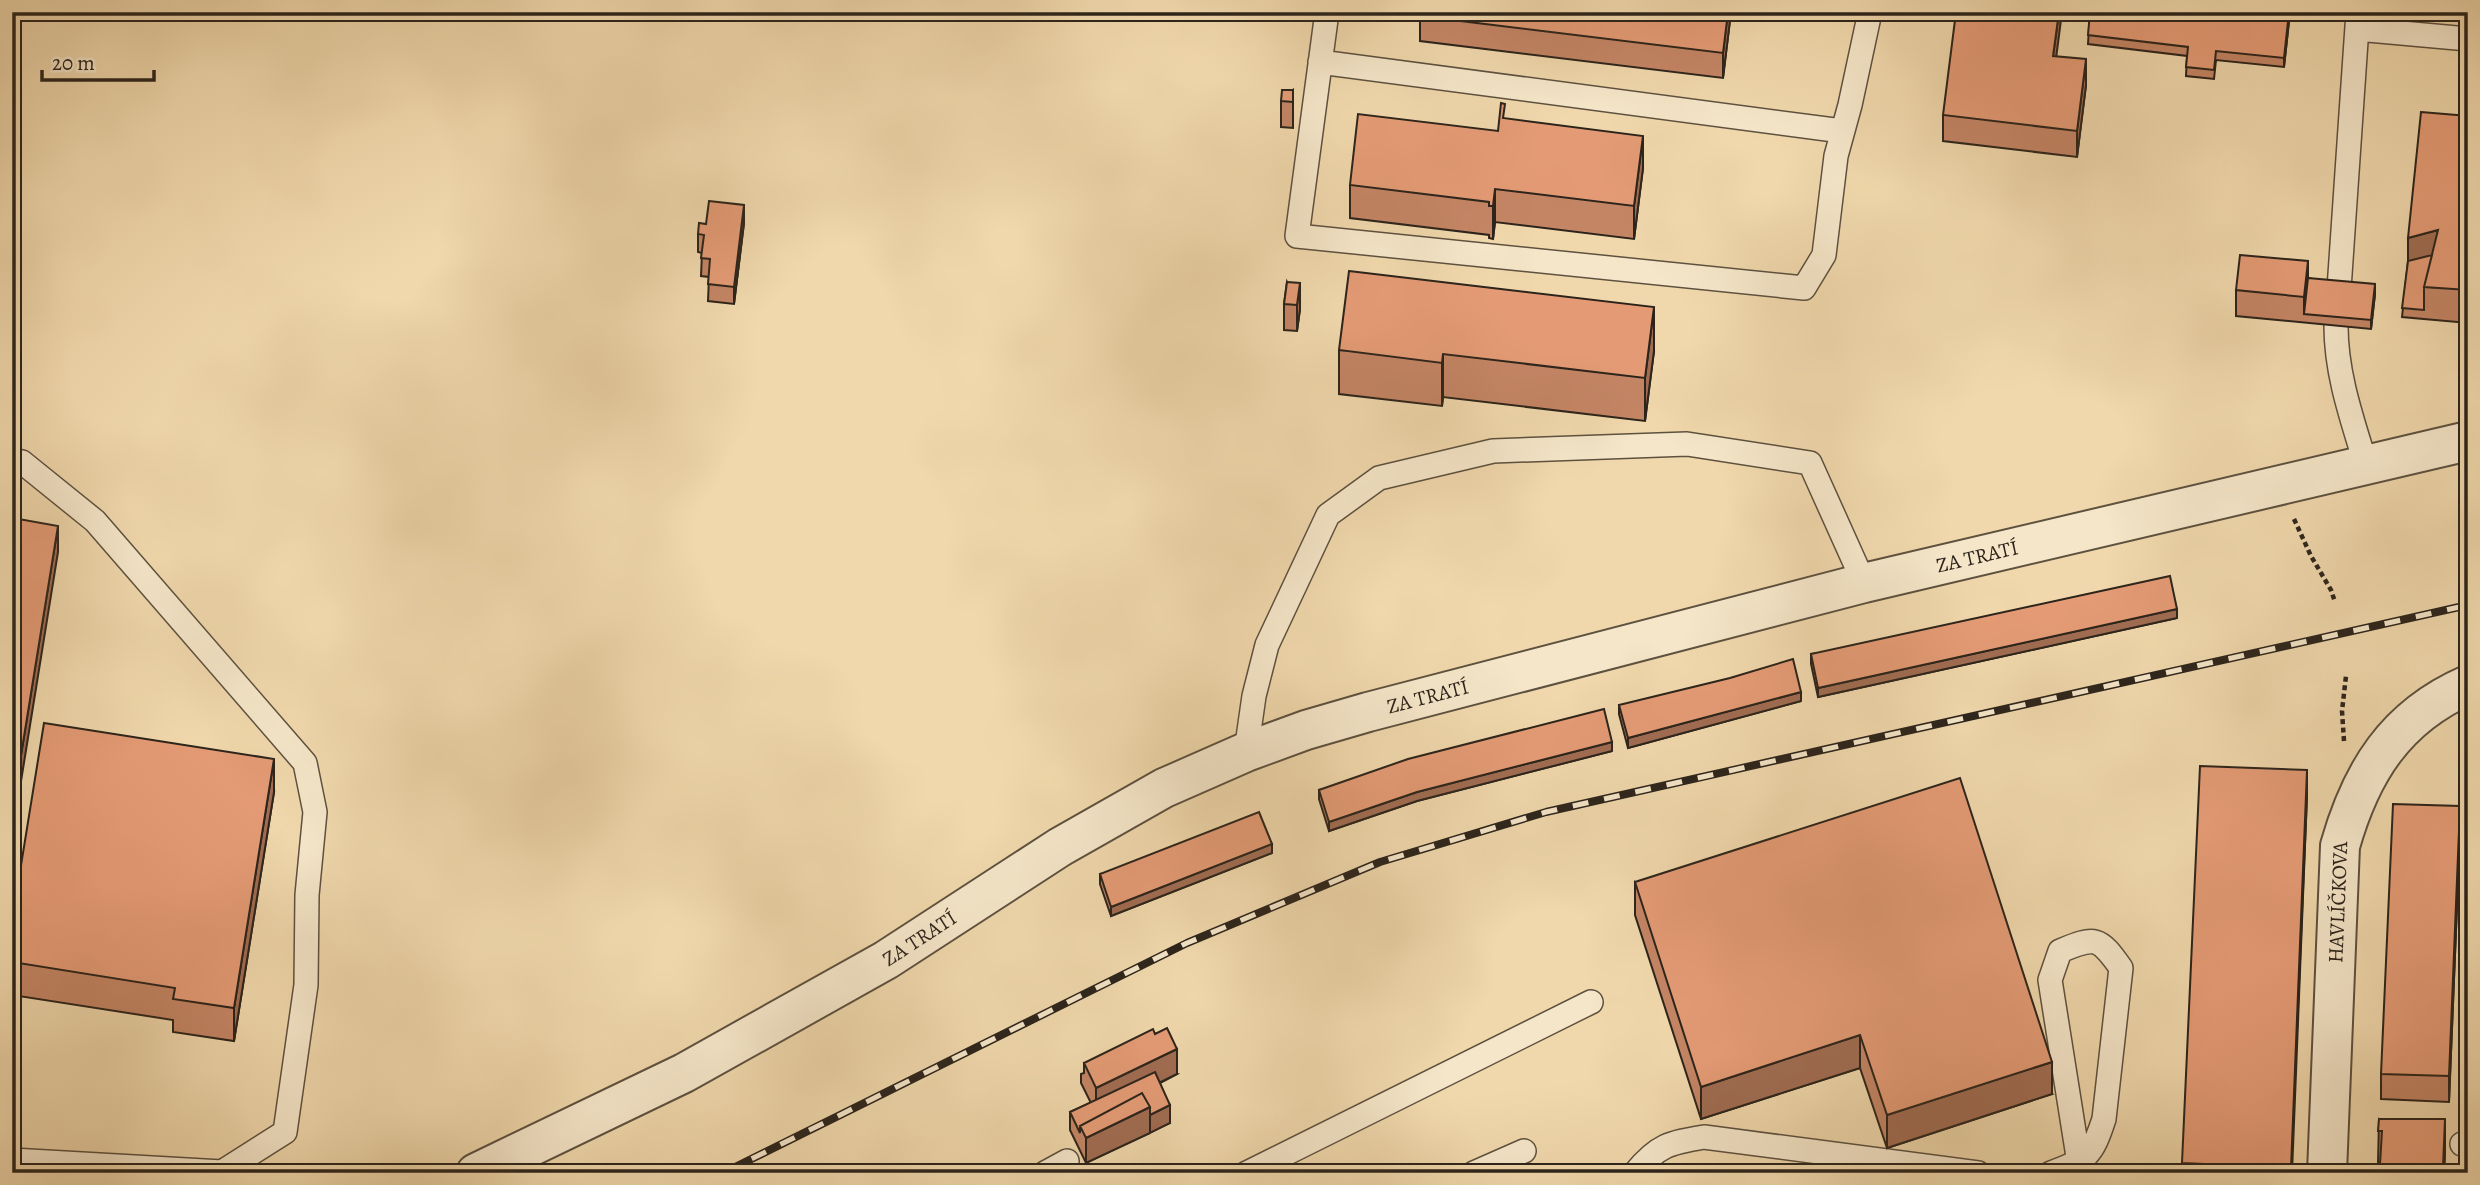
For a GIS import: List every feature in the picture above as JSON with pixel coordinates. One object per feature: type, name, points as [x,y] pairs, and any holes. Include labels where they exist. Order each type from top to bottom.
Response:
[{"type":"street","name":"ZA TRATÍ","points":[[476,1173],[684,1073],[886,960],[1060,848],[1118,814],[1164,788],[1246,751],[1368,712],[1864,583],[2468,441]]},
{"type":"street","name":"HAVLÍČKOVA","points":[[2327,1173],[2339,859],[2347,821],[2358,794],[2382,751],[2397,732],[2441,696],[2468,685]]},
{"type":"lane","points":[[1327,12],[1297,236],[1804,288],[1824,255],[1836,156],[1870,12]]},
{"type":"lane","points":[[2339,289],[2358,20],[2468,39]]},
{"type":"lane","points":[[1320,62],[1842,131]]},
{"type":"lane","points":[[2336,326],[2336,350],[2345,394],[2366,465]]},
{"type":"lane","points":[[1246,751],[1254,696],[1267,645],[1328,515],[1379,478],[1493,451],[1687,444],[1810,463],[1864,583]]},
{"type":"lane","points":[[12,460],[22,461],[95,521],[305,763],[315,812],[307,895],[306,985],[285,1132],[222,1172],[12,1160]]},
{"type":"lane","points":[[2051,1173],[2079,1163],[2096,1144],[2104,1119],[2121,968],[2105,945],[2086,940],[2060,951],[2049,980],[2079,1163]]},
{"type":"lane","points":[[1255,1171],[1591,1002]]},
{"type":"lane","points":[[1635,1173],[1650,1155],[1673,1142],[1704,1137],[1978,1173]]},
{"type":"lane","points":[[1474,1173],[1524,1151]]},
{"type":"lane","points":[[1045,1173],[1067,1161]]},
{"type":"path","points":[[2292,515],[2331,590],[2334,602]]},
{"type":"path","points":[[2345,749],[2342,711],[2346,676]]},
{"type":"building","points":[[1420,12],[1728,12],[1723,53],[1420,16]]},
{"type":"building","points":[[1956,12],[2059,12],[2053,56],[2086,59],[2077,131],[1943,115]]},
{"type":"building","points":[[2090,12],[2289,12],[2284,58],[2216,51],[2214,70],[2186,67],[2188,47],[2088,35]]},
{"type":"building","points":[[1282,90],[1293,90],[1293,102],[1281,101]]},
{"type":"building","points":[[1501,103],[1505,104],[1503,118],[1643,136],[1634,206],[1495,189],[1493,206],[1489,206],[1489,202],[1350,185],[1358,114],[1498,131]]},
{"type":"building","points":[[2421,112],[2468,116],[2468,290],[2424,287],[2438,230],[2408,238]]},
{"type":"building","points":[[709,201],[744,205],[734,287],[708,284],[710,259],[701,258],[704,235],[698,234],[699,223],[706,224]]},
{"type":"building","points":[[2240,255],[2308,261],[2304,297],[2236,290]]},
{"type":"building","points":[[2432,255],[2424,287],[2424,310],[2402,308],[2408,261]]},
{"type":"building","points":[[1349,271],[1654,307],[1645,378],[1443,354],[1442,363],[1339,350]]},
{"type":"building","points":[[2308,278],[2375,284],[2371,320],[2304,314]]},
{"type":"building","points":[[1287,282],[1300,283],[1297,305],[1284,304]]},
{"type":"building","points":[[13,518],[58,526],[12,811],[12,520]]},
{"type":"building","points":[[2170,576],[2177,609],[1818,688],[1811,654]]},
{"type":"building","points":[[1793,659],[1801,692],[1628,738],[1619,705],[1730,678]]},
{"type":"building","points":[[2465,692],[2468,692],[2468,779],[2464,779]]},
{"type":"building","points":[[1604,709],[1612,742],[1417,792],[1329,822],[1319,790],[1408,759]]},
{"type":"building","points":[[44,723],[274,759],[234,1008],[173,999],[175,988],[12,962],[12,921]]},
{"type":"building","points":[[2200,766],[2307,770],[2291,1168],[2182,1163]]},
{"type":"building","points":[[1960,778],[2052,1062],[1887,1115],[1860,1035],[1701,1087],[1635,882]]},
{"type":"building","points":[[2393,804],[2460,806],[2449,1076],[2381,1074]]},
{"type":"building","points":[[1259,812],[1272,844],[1111,907],[1100,874]]},
{"type":"building","points":[[1167,1028],[1177,1049],[1096,1088],[1084,1063],[1153,1029],[1155,1034]]},
{"type":"building","points":[[1155,1072],[1170,1105],[1150,1115],[1150,1107],[1142,1093],[1080,1126],[1080,1133],[1070,1112]]},
{"type":"building","points":[[1142,1093],[1150,1107],[1086,1138],[1080,1126]]},
{"type":"building","points":[[2379,1119],[2445,1119],[2443,1167],[2380,1164],[2382,1131],[2378,1131]]},
{"type":"railway","points":[[723,1173],[1187,943],[1380,862],[1546,812],[2468,605]]}]
